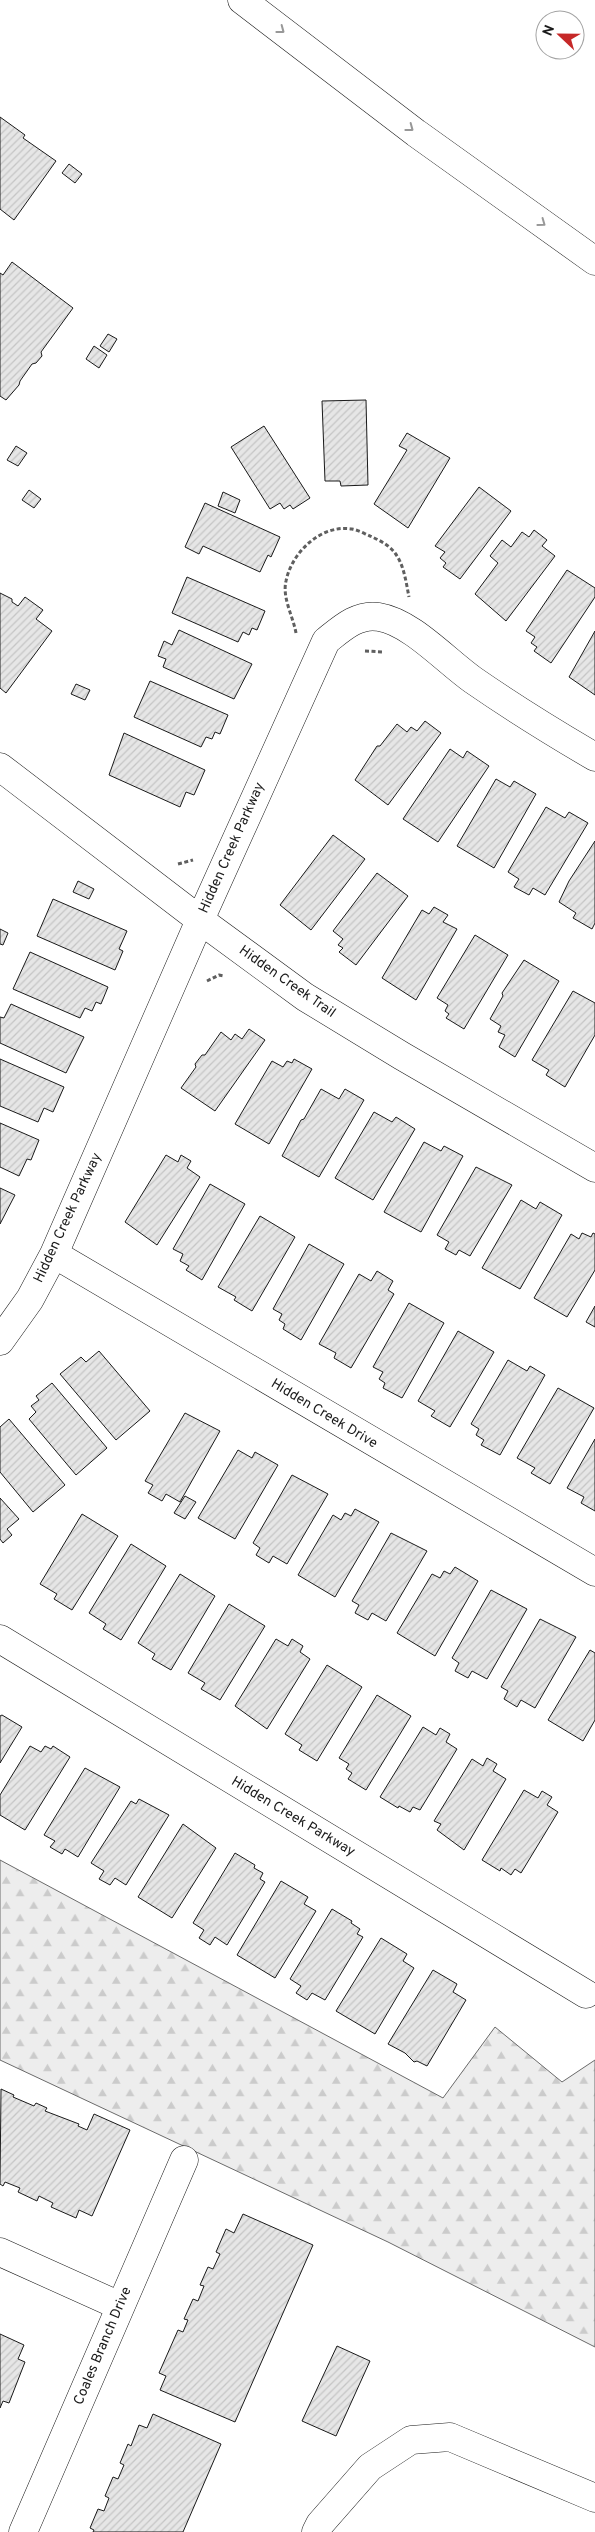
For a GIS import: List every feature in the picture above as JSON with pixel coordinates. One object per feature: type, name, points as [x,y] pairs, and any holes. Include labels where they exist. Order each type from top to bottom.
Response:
[{"type":"main road","points":[[242,0],[416,133],[595,261]]},
{"type":"main road","name":"Hidden Creek Parkway","points":[[0,1341],[30,1299],[54,1254],[200,920],[326,641],[347,624],[364,617],[377,616],[389,619],[408,630],[472,679],[595,757]]},
{"type":"main road","name":"Hidden Creek Trail","points":[[0,767],[200,920],[341,1020],[595,1168]]},
{"type":"main road","name":"Hidden Creek Drive","points":[[54,1254],[595,1572]]},
{"type":"main road","name":"Hidden Creek Parkway","points":[[0,1639],[586,1994]]},
{"type":"main road","name":"Coales Branch Drive","points":[[23,2532],[184,2160]]},
{"type":"main road","points":[[0,2252],[120,2306]]},
{"type":"main road","points":[[316,2532],[320,2524],[370,2467],[411,2440],[450,2437],[595,2498]]},
{"type":"path","points":[[357,654],[374,650],[387,653]]},
{"type":"path","points":[[202,986],[218,975],[230,976]]},
{"type":"green space","points":[[0,1860],[443,2098],[495,2027],[562,2082],[595,2060],[595,2347],[388,2242],[0,2060]]},
{"type":"building","points":[[0,117],[25,135],[23,138],[56,161],[14,220],[0,209]]},
{"type":"building","points":[[69,164],[82,174],[75,183],[62,173]]},
{"type":"building","points":[[12,262],[73,308],[41,352],[42,356],[36,363],[32,364],[19,385],[6,400],[0,396],[0,273],[3,275]]},
{"type":"building","points":[[108,334],[117,339],[109,352],[100,346]]},
{"type":"building","points":[[94,346],[107,355],[99,368],[86,359]]},
{"type":"building","points":[[366,400],[368,485],[341,486],[340,481],[325,481],[322,401]]},
{"type":"building","points":[[264,426],[310,498],[293,509],[290,505],[284,509],[280,503],[270,509],[231,447]]},
{"type":"building","points":[[407,433],[450,458],[408,528],[374,504],[407,450],[399,446]]},
{"type":"building","points":[[16,446],[27,453],[18,466],[7,460]]},
{"type":"building","points":[[479,487],[511,511],[460,579],[443,567],[446,563],[440,558],[445,552],[435,546]]},
{"type":"building","points":[[29,490],[41,499],[34,508],[22,500]]},
{"type":"building","points":[[223,492],[240,500],[235,513],[218,506]]},
{"type":"building","points":[[205,503],[280,537],[271,557],[268,555],[260,572],[203,546],[199,554],[185,547]]},
{"type":"building","points":[[534,530],[547,540],[542,546],[555,556],[506,621],[475,594],[498,563],[490,556],[502,540],[511,547],[522,532],[529,537]]},
{"type":"building","points":[[567,570],[595,588],[595,597],[551,663],[534,651],[537,647],[531,643],[535,637],[526,631]]},
{"type":"building","points":[[187,577],[265,611],[257,630],[252,628],[249,635],[243,632],[238,642],[172,613]]},
{"type":"building","points":[[0,593],[12,599],[12,602],[18,606],[25,597],[43,610],[36,619],[52,631],[6,693],[0,688]]},
{"type":"building","points":[[179,630],[252,664],[234,699],[163,667],[166,659],[158,656],[164,641],[172,645]]},
{"type":"building","points":[[595,631],[595,695],[569,677]]},
{"type":"building","points":[[150,681],[228,715],[220,734],[215,732],[212,739],[206,737],[201,747],[134,717]]},
{"type":"building","points":[[76,684],[90,690],[85,700],[71,694]]},
{"type":"building","points":[[425,721],[441,733],[388,805],[355,780],[377,746],[380,746],[397,724],[407,732],[411,727],[417,731]]},
{"type":"building","points":[[124,733],[205,770],[194,795],[186,792],[180,807],[109,775]]},
{"type":"building","points":[[450,749],[463,758],[467,751],[489,766],[438,842],[403,819]]},
{"type":"building","points":[[496,779],[510,787],[514,781],[536,794],[494,868],[457,846]]},
{"type":"building","points":[[546,807],[565,818],[569,812],[588,823],[545,895],[533,888],[529,895],[514,887],[519,879],[508,872]]},
{"type":"building","points":[[333,835],[365,859],[311,930],[280,905]]},
{"type":"building","points":[[595,841],[595,923],[592,929],[573,918],[576,913],[559,902],[569,881]]},
{"type":"building","points":[[377,873],[408,896],[356,965],[339,952],[343,948],[338,945],[343,939],[333,931]]},
{"type":"building","points":[[78,881],[94,889],[89,899],[73,892]]},
{"type":"building","points":[[53,899],[127,931],[119,949],[123,951],[115,970],[37,936]]},
{"type":"building","points":[[434,907],[448,915],[443,922],[457,929],[416,1000],[382,978],[422,910],[429,914]]},
{"type":"building","points":[[0,929],[8,933],[3,945],[0,944]]},
{"type":"building","points":[[475,935],[508,955],[464,1029],[446,1018],[449,1014],[445,1011],[448,1005],[437,998]]},
{"type":"building","points":[[30,952],[108,987],[101,1004],[96,1002],[92,1011],[85,1008],[80,1018],[13,989]]},
{"type":"building","points":[[524,960],[559,981],[515,1057],[499,1047],[505,1035],[498,1032],[501,1026],[490,1019],[503,996],[502,993]]},
{"type":"building","points":[[573,991],[595,1003],[595,1035],[565,1087],[546,1075],[549,1070],[532,1060]]},
{"type":"building","points":[[11,1004],[84,1037],[66,1073],[0,1043],[0,1017],[4,1018]]},
{"type":"building","points":[[249,1029],[265,1040],[215,1111],[181,1088],[196,1067],[195,1064],[202,1055],[205,1055],[221,1032],[231,1040],[235,1034],[242,1039]]},
{"type":"building","points":[[0,1059],[64,1087],[53,1112],[44,1108],[38,1122],[0,1106]]},
{"type":"building","points":[[294,1059],[312,1069],[269,1144],[235,1124],[272,1061],[283,1067],[287,1061],[292,1063]]},
{"type":"building","points":[[321,1089],[339,1099],[345,1089],[364,1100],[319,1177],[282,1156],[301,1120],[304,1119]]},
{"type":"building","points":[[374,1112],[392,1122],[396,1117],[415,1129],[373,1200],[335,1178]]},
{"type":"building","points":[[0,1123],[39,1140],[31,1160],[27,1159],[19,1176],[0,1167]]},
{"type":"building","points":[[424,1142],[441,1151],[444,1146],[463,1156],[421,1232],[384,1212]]},
{"type":"building","points":[[166,1155],[178,1162],[181,1155],[191,1161],[187,1168],[200,1177],[157,1245],[125,1222]]},
{"type":"building","points":[[476,1167],[512,1185],[470,1256],[459,1250],[456,1255],[445,1249],[449,1242],[437,1235]]},
{"type":"building","points":[[210,1184],[245,1204],[202,1280],[186,1270],[189,1266],[180,1261],[183,1254],[173,1249]]},
{"type":"building","points":[[0,1188],[15,1195],[0,1224]]},
{"type":"building","points":[[521,1200],[536,1209],[540,1202],[562,1215],[520,1289],[482,1268]]},
{"type":"building","points":[[260,1216],[295,1237],[252,1311],[234,1300],[236,1297],[218,1287]]},
{"type":"building","points":[[582,1233],[591,1237],[593,1233],[595,1234],[595,1270],[567,1317],[534,1298],[571,1234],[579,1239]]},
{"type":"building","points":[[309,1244],[344,1264],[301,1340],[283,1329],[285,1324],[279,1320],[282,1314],[273,1309]]},
{"type":"building","points":[[377,1271],[393,1281],[388,1290],[394,1294],[351,1368],[334,1358],[336,1353],[319,1344],[359,1274],[371,1281]]},
{"type":"building","points":[[409,1303],[444,1323],[402,1398],[383,1388],[385,1383],[379,1379],[383,1372],[373,1367]]},
{"type":"building","points":[[595,1306],[595,1327],[586,1322]]},
{"type":"building","points":[[458,1331],[494,1352],[450,1427],[431,1416],[435,1411],[418,1401]]},
{"type":"building","points":[[99,1351],[150,1411],[116,1440],[60,1374],[81,1357],[86,1362]]},
{"type":"building","points":[[508,1360],[527,1371],[530,1366],[545,1375],[500,1455],[481,1445],[484,1440],[476,1435],[479,1429],[471,1424]]},
{"type":"building","points":[[52,1383],[107,1448],[76,1475],[29,1419],[36,1412],[31,1406],[39,1400],[36,1396]]},
{"type":"building","points":[[558,1388],[594,1408],[550,1484],[531,1473],[535,1468],[517,1458]]},
{"type":"building","points":[[185,1413],[220,1431],[180,1502],[166,1494],[162,1501],[148,1493],[153,1485],[145,1481]]},
{"type":"building","points":[[9,1419],[65,1485],[33,1512],[0,1472],[0,1427]]},
{"type":"building","points":[[595,1439],[595,1511],[581,1503],[584,1497],[567,1488]]},
{"type":"building","points":[[238,1450],[252,1458],[255,1452],[278,1465],[235,1539],[198,1518]]},
{"type":"building","points":[[292,1475],[328,1494],[287,1564],[273,1556],[269,1563],[256,1555],[260,1548],[253,1543]]},
{"type":"building","points":[[185,1496],[196,1502],[185,1519],[174,1513]]},
{"type":"building","points":[[0,1498],[19,1519],[7,1529],[12,1535],[3,1543],[0,1539]]},
{"type":"building","points":[[355,1509],[379,1522],[335,1597],[298,1575],[333,1515],[341,1520],[345,1513],[351,1516]]},
{"type":"building","points":[[82,1514],[118,1536],[72,1610],[54,1599],[57,1594],[40,1584]]},
{"type":"building","points":[[391,1533],[427,1551],[386,1621],[372,1613],[368,1620],[355,1613],[359,1605],[352,1601]]},
{"type":"building","points":[[131,1544],[166,1566],[121,1640],[103,1629],[106,1624],[89,1613]]},
{"type":"building","points":[[455,1567],[478,1581],[435,1656],[397,1633],[432,1574],[440,1578],[444,1571],[450,1574]]},
{"type":"building","points":[[180,1574],[215,1596],[171,1670],[152,1659],[155,1654],[138,1643]]},
{"type":"building","points":[[491,1590],[527,1609],[487,1679],[472,1671],[468,1678],[455,1671],[459,1663],[452,1658]]},
{"type":"building","points":[[229,1604],[265,1626],[220,1700],[201,1689],[205,1683],[188,1673]]},
{"type":"building","points":[[540,1619],[576,1637],[535,1708],[521,1700],[517,1707],[504,1699],[508,1691],[501,1687]]},
{"type":"building","points":[[276,1639],[288,1646],[292,1639],[303,1646],[300,1652],[310,1659],[267,1729],[235,1706]]},
{"type":"building","points":[[590,1650],[595,1653],[595,1720],[583,1741],[548,1720]]},
{"type":"building","points":[[327,1665],[362,1687],[317,1761],[299,1750],[302,1745],[285,1734]]},
{"type":"building","points":[[377,1695],[411,1716],[366,1790],[348,1779],[352,1773],[346,1769],[349,1764],[339,1758]]},
{"type":"building","points":[[2,1715],[22,1727],[0,1763],[0,1716]]},
{"type":"building","points":[[423,1727],[436,1735],[440,1728],[450,1734],[446,1742],[457,1749],[420,1810],[413,1807],[410,1812],[399,1806],[398,1808],[380,1797]]},
{"type":"building","points":[[30,1746],[41,1752],[45,1746],[51,1749],[53,1746],[70,1757],[25,1830],[0,1815],[0,1795]]},
{"type":"building","points":[[487,1758],[497,1764],[493,1771],[506,1779],[464,1850],[437,1830],[441,1824],[434,1821],[472,1759],[483,1766]]},
{"type":"building","points":[[85,1768],[120,1787],[78,1857],[65,1849],[62,1854],[50,1847],[55,1841],[44,1835]]},
{"type":"building","points":[[524,1790],[538,1798],[542,1791],[552,1797],[547,1805],[558,1812],[521,1873],[515,1869],[511,1875],[501,1868],[500,1871],[482,1860]]},
{"type":"building","points":[[139,1799],[169,1815],[126,1885],[115,1878],[110,1885],[99,1879],[104,1871],[91,1863],[131,1801],[136,1804]]},
{"type":"building","points":[[183,1824],[216,1848],[172,1918],[138,1897]]},
{"type":"building","points":[[235,1853],[255,1865],[254,1868],[263,1873],[260,1879],[265,1882],[227,1945],[215,1937],[210,1945],[199,1938],[204,1930],[193,1923]]},
{"type":"building","points":[[281,1881],[308,1897],[304,1904],[316,1911],[275,1978],[237,1955]]},
{"type":"building","points":[[332,1909],[352,1921],[351,1923],[360,1929],[357,1934],[363,1937],[325,2000],[312,1993],[307,2000],[296,1993],[301,1986],[290,1979]]},
{"type":"building","points":[[381,1938],[407,1954],[403,1961],[414,1968],[375,2034],[336,2011]]},
{"type":"building","points":[[433,1970],[457,1984],[453,1992],[466,2000],[427,2066],[417,2061],[414,2062],[405,2053],[388,2044]]},
{"type":"building","points":[[1,2089],[14,2095],[13,2097],[34,2106],[36,2103],[47,2108],[45,2111],[79,2124],[78,2126],[87,2130],[94,2114],[130,2130],[92,2216],[79,2210],[76,2218],[51,2207],[53,2203],[39,2196],[37,2201],[18,2192],[20,2188],[5,2182],[3,2186],[0,2184]]},
{"type":"building","points":[[243,2214],[313,2245],[235,2422],[160,2390],[166,2376],[159,2373],[178,2330],[183,2332],[188,2320],[184,2319],[193,2299],[198,2301],[204,2286],[200,2285],[208,2267],[213,2269],[220,2254],[216,2252],[226,2229],[234,2233]]},
{"type":"building","points":[[0,2334],[24,2345],[18,2359],[25,2362],[9,2403],[3,2401],[0,2408]]},
{"type":"building","points":[[337,2346],[370,2361],[336,2436],[302,2421]]},
{"type":"building","points":[[153,2414],[221,2444],[183,2532],[93,2532],[94,2530],[90,2528],[98,2509],[104,2511],[109,2498],[105,2496],[113,2477],[118,2479],[124,2465],[120,2463],[128,2444],[131,2446],[139,2425],[147,2428]]}]
